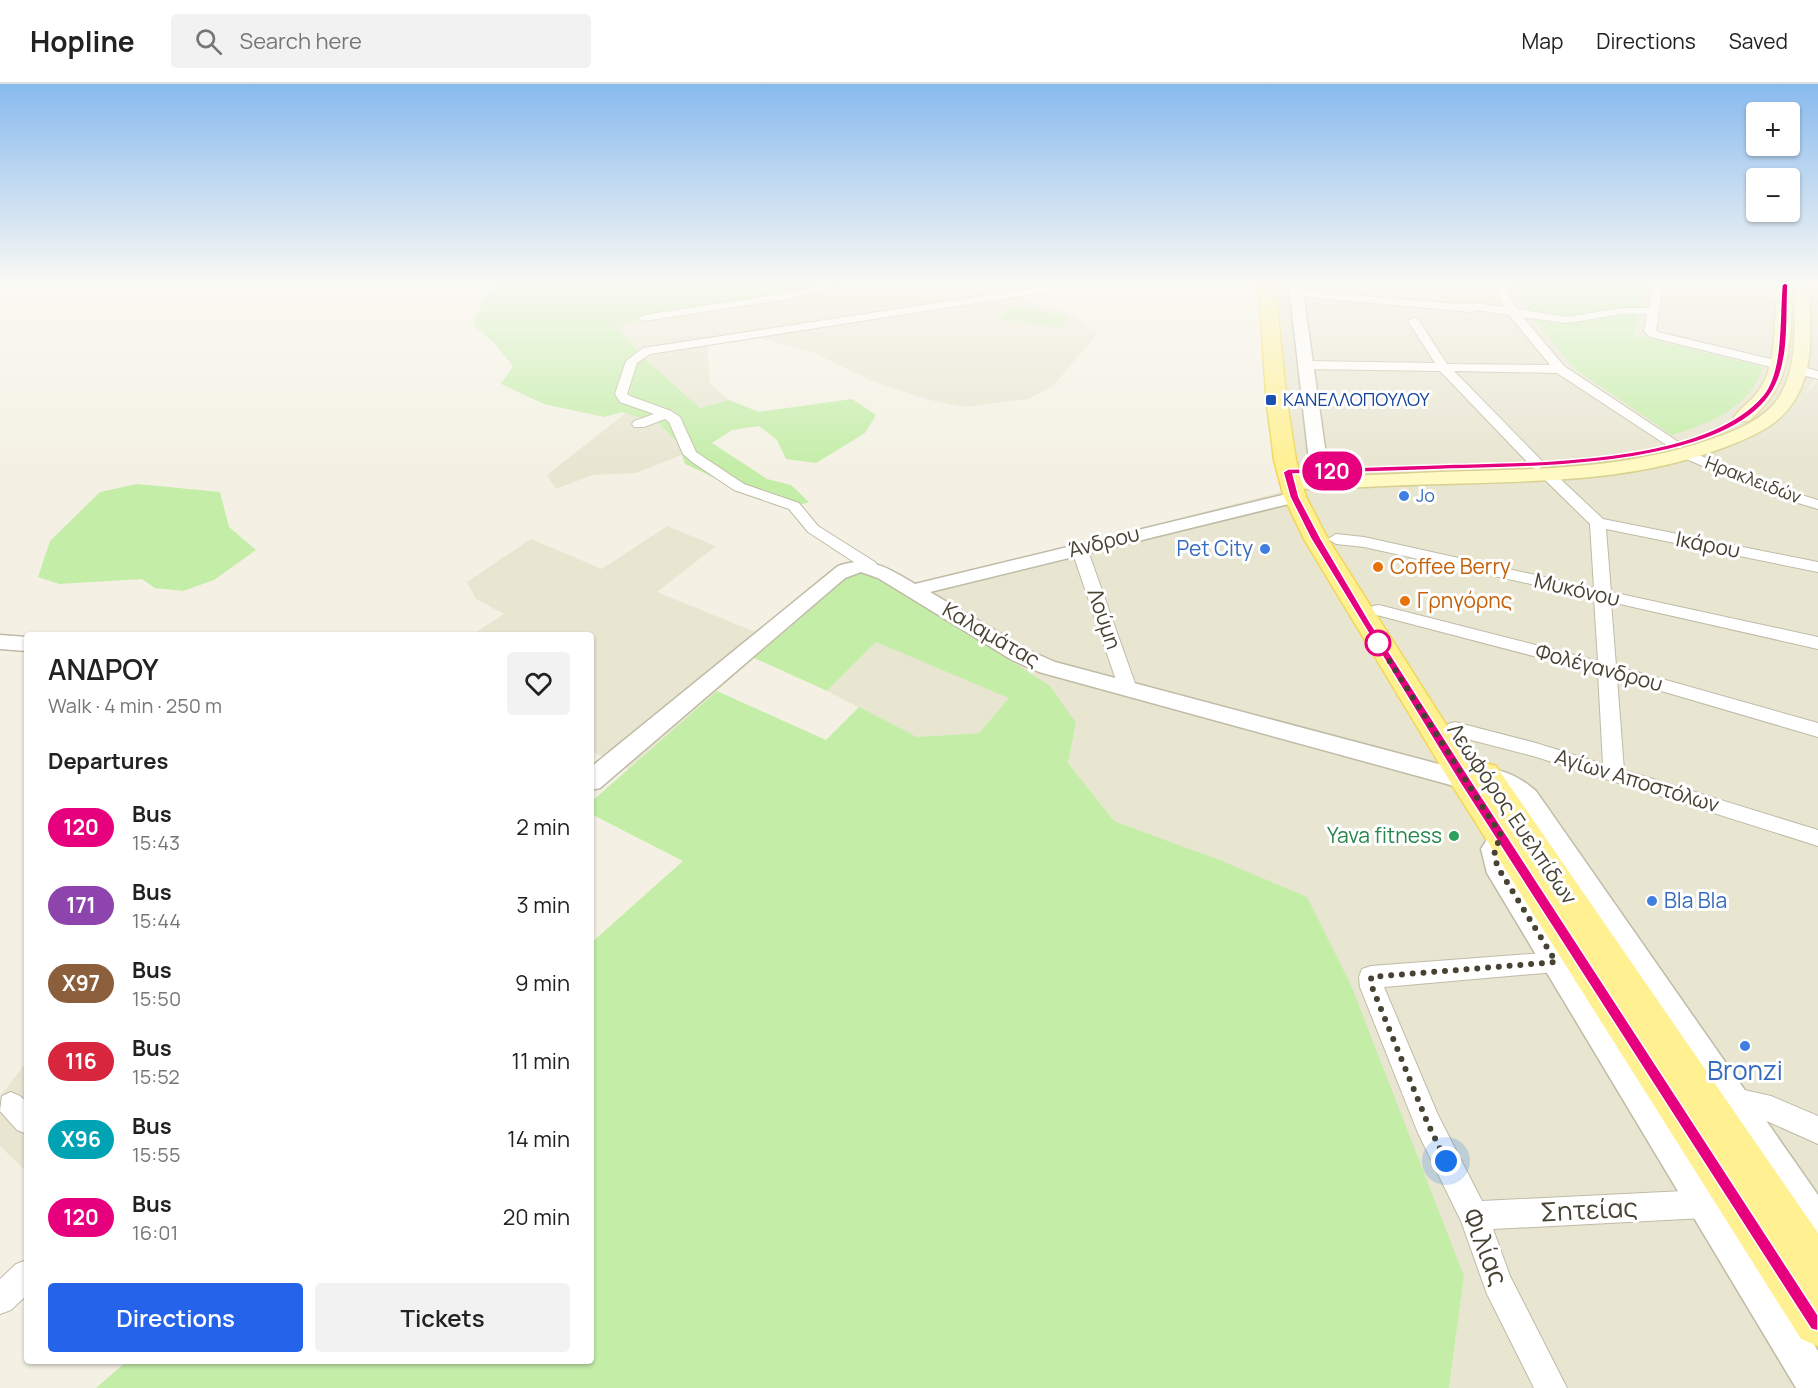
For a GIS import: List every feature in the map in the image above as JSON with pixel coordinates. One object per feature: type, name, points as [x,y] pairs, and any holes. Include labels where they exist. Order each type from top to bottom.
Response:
[{"type":"main road","name":"Λεωφόρος Ευελπίδων","points":[[1272,346],[1276,395],[1298,481],[1316,539],[1365,622],[1818,1273]]},
{"type":"main road","name":"Λεωφόρος Ευελπίδων","points":[[1295,346],[1299,430],[1298,481],[1455,729],[1502,837],[1818,1322]]},
{"type":"main road","points":[[1683,450],[1732,424],[1766,396],[1775,381],[1780,346]]},
{"type":"main road","points":[[1298,481],[1624,468],[1751,430],[1770,417],[1785,402],[1794,386],[1799,370],[1800,346]]},
{"type":"street","points":[[676,346],[643,353],[632,361],[621,394],[625,399],[666,414],[675,420],[690,453],[697,459],[739,487],[794,506],[813,529],[868,565]]},
{"type":"street","points":[[1298,481],[1318,462],[1303,346]]},
{"type":"street","points":[[1429,346],[1443,368],[1598,523],[1614,774]]},
{"type":"street","name":"Ηρακλειδών","points":[[1541,346],[1560,369],[1683,450],[1764,487],[1818,505]]},
{"type":"street","points":[[1699,346],[1779,365]]},
{"type":"street","points":[[1306,365],[1560,369]]},
{"type":"street","points":[[1799,370],[1818,375]]},
{"type":"street","points":[[639,424],[666,414]]},
{"type":"street","name":"Άνδρου","points":[[914,590],[1079,548],[1298,481]]},
{"type":"street","name":"Ικάρου","points":[[1598,523],[1818,567]]},
{"type":"street","name":"Μυκόνου","points":[[1336,539],[1364,542],[1818,643]]},
{"type":"street","name":"Λούμη","points":[[1079,548],[1128,689]]},
{"type":"street","points":[[594,778],[838,574],[854,565],[868,565]]},
{"type":"street","name":"Καλαμάτας","points":[[868,565],[1033,662],[1128,689],[1476,779],[1513,785],[1527,798],[1818,1226]]},
{"type":"street","name":"Φολέγανδρου","points":[[1379,610],[1607,669],[1818,730]]},
{"type":"street","points":[[0,642],[24,644]]},
{"type":"street","name":"Αγίων Αποστόλων","points":[[1455,729],[1536,750],[1818,838]]},
{"type":"street","points":[[1502,837],[1494,849],[1497,866],[1818,1387]]},
{"type":"street","name":"Φιλίας","points":[[1551,1388],[1498,1283],[1474,1216],[1428,1124],[1372,987],[1371,977],[1556,962]]},
{"type":"street","points":[[1731,1100],[1771,1109],[1818,1130]]},
{"type":"street","name":"Σητείας","points":[[1474,1216],[1704,1204]]},
{"type":"street","points":[[0,1299],[24,1278]]},
{"type":"shaded area","points":[[633,346],[707,346],[710,384],[729,400],[700,408]]},
{"type":"shaded area","points":[[789,346],[1087,346],[1053,386],[1028,399],[964,407],[930,400],[872,381],[812,352]]},
{"type":"shaded area","points":[[1262,346],[1818,346],[1818,372],[1815,372],[1815,379],[1803,397],[1818,380],[1818,1388],[1449,1388],[1464,1276],[1217,859],[1114,821],[1068,763],[1076,723],[901,590],[1281,492],[1266,417]]},
{"type":"shaded area","points":[[626,413],[659,424],[678,443],[682,455],[636,473],[592,475],[556,489],[547,475]]},
{"type":"shaded area","points":[[667,526],[716,546],[657,592],[775,640],[628,769],[594,752],[594,632],[476,632],[504,614],[476,599],[467,582],[531,539],[602,569]]},
{"type":"shaded area","points":[[876,642],[1010,697],[979,733],[917,737],[827,691]]},
{"type":"shaded area","points":[[24,1065],[24,1169],[0,1146],[0,1097]]},
{"type":"green space","points":[[496,346],[633,346],[700,408],[729,400],[759,412],[852,399],[876,415],[865,433],[816,463],[786,459],[777,440],[759,426],[732,430],[712,443],[767,479],[791,485],[809,502],[796,505],[781,503],[747,493],[685,464],[678,443],[659,424],[622,412],[604,417],[544,404],[501,384],[513,366]]},
{"type":"green space","points":[[1556,346],[1678,346],[1763,367],[1749,393],[1727,412],[1672,435],[1576,370]]},
{"type":"green space","points":[[137,484],[220,492],[229,527],[256,550],[214,580],[183,591],[155,588],[142,579],[59,584],[38,577],[50,541],[100,492]]},
{"type":"green space","points":[[860,573],[872,574],[901,590],[1050,686],[1076,723],[1068,763],[1114,821],[1217,859],[1307,897],[1351,985],[1464,1276],[1449,1388],[96,1388],[124,1364],[594,1364],[594,940],[683,861],[594,816],[594,799],[717,691],[826,740],[859,707],[917,737],[979,733],[1009,698],[876,642],[827,691],[754,658],[849,576]]},
{"type":"bus line","name":"120","points":[[1780,346],[1775,381],[1759,404],[1732,424],[1706,435],[1650,452],[1571,463],[1288,472],[1295,497],[1316,539],[1365,622],[1464,780],[1818,1322]]},
{"type":"place","name":"ΚΑΝΕΛΛΟΠΟΥΛΟΥ","points":[[1271,400]]},
{"type":"place","name":"Jo","points":[[1404,496]]},
{"type":"place","name":"Pet City","points":[[1265,549]]},
{"type":"place","name":"Coffee Berry","points":[[1378,567]]},
{"type":"place","name":"Γρηγόρης","points":[[1405,601]]},
{"type":"place","name":"Yava fitness","points":[[1454,836]]},
{"type":"place","name":"Bla Bla","points":[[1652,901]]},
{"type":"place","name":"Bronzi","points":[[1745,1046]]},
{"type":"route","points":[[1378,643],[1502,837],[1494,849],[1497,866],[1556,962],[1381,974],[1371,977],[1372,987],[1428,1124],[1446,1161]]}]
